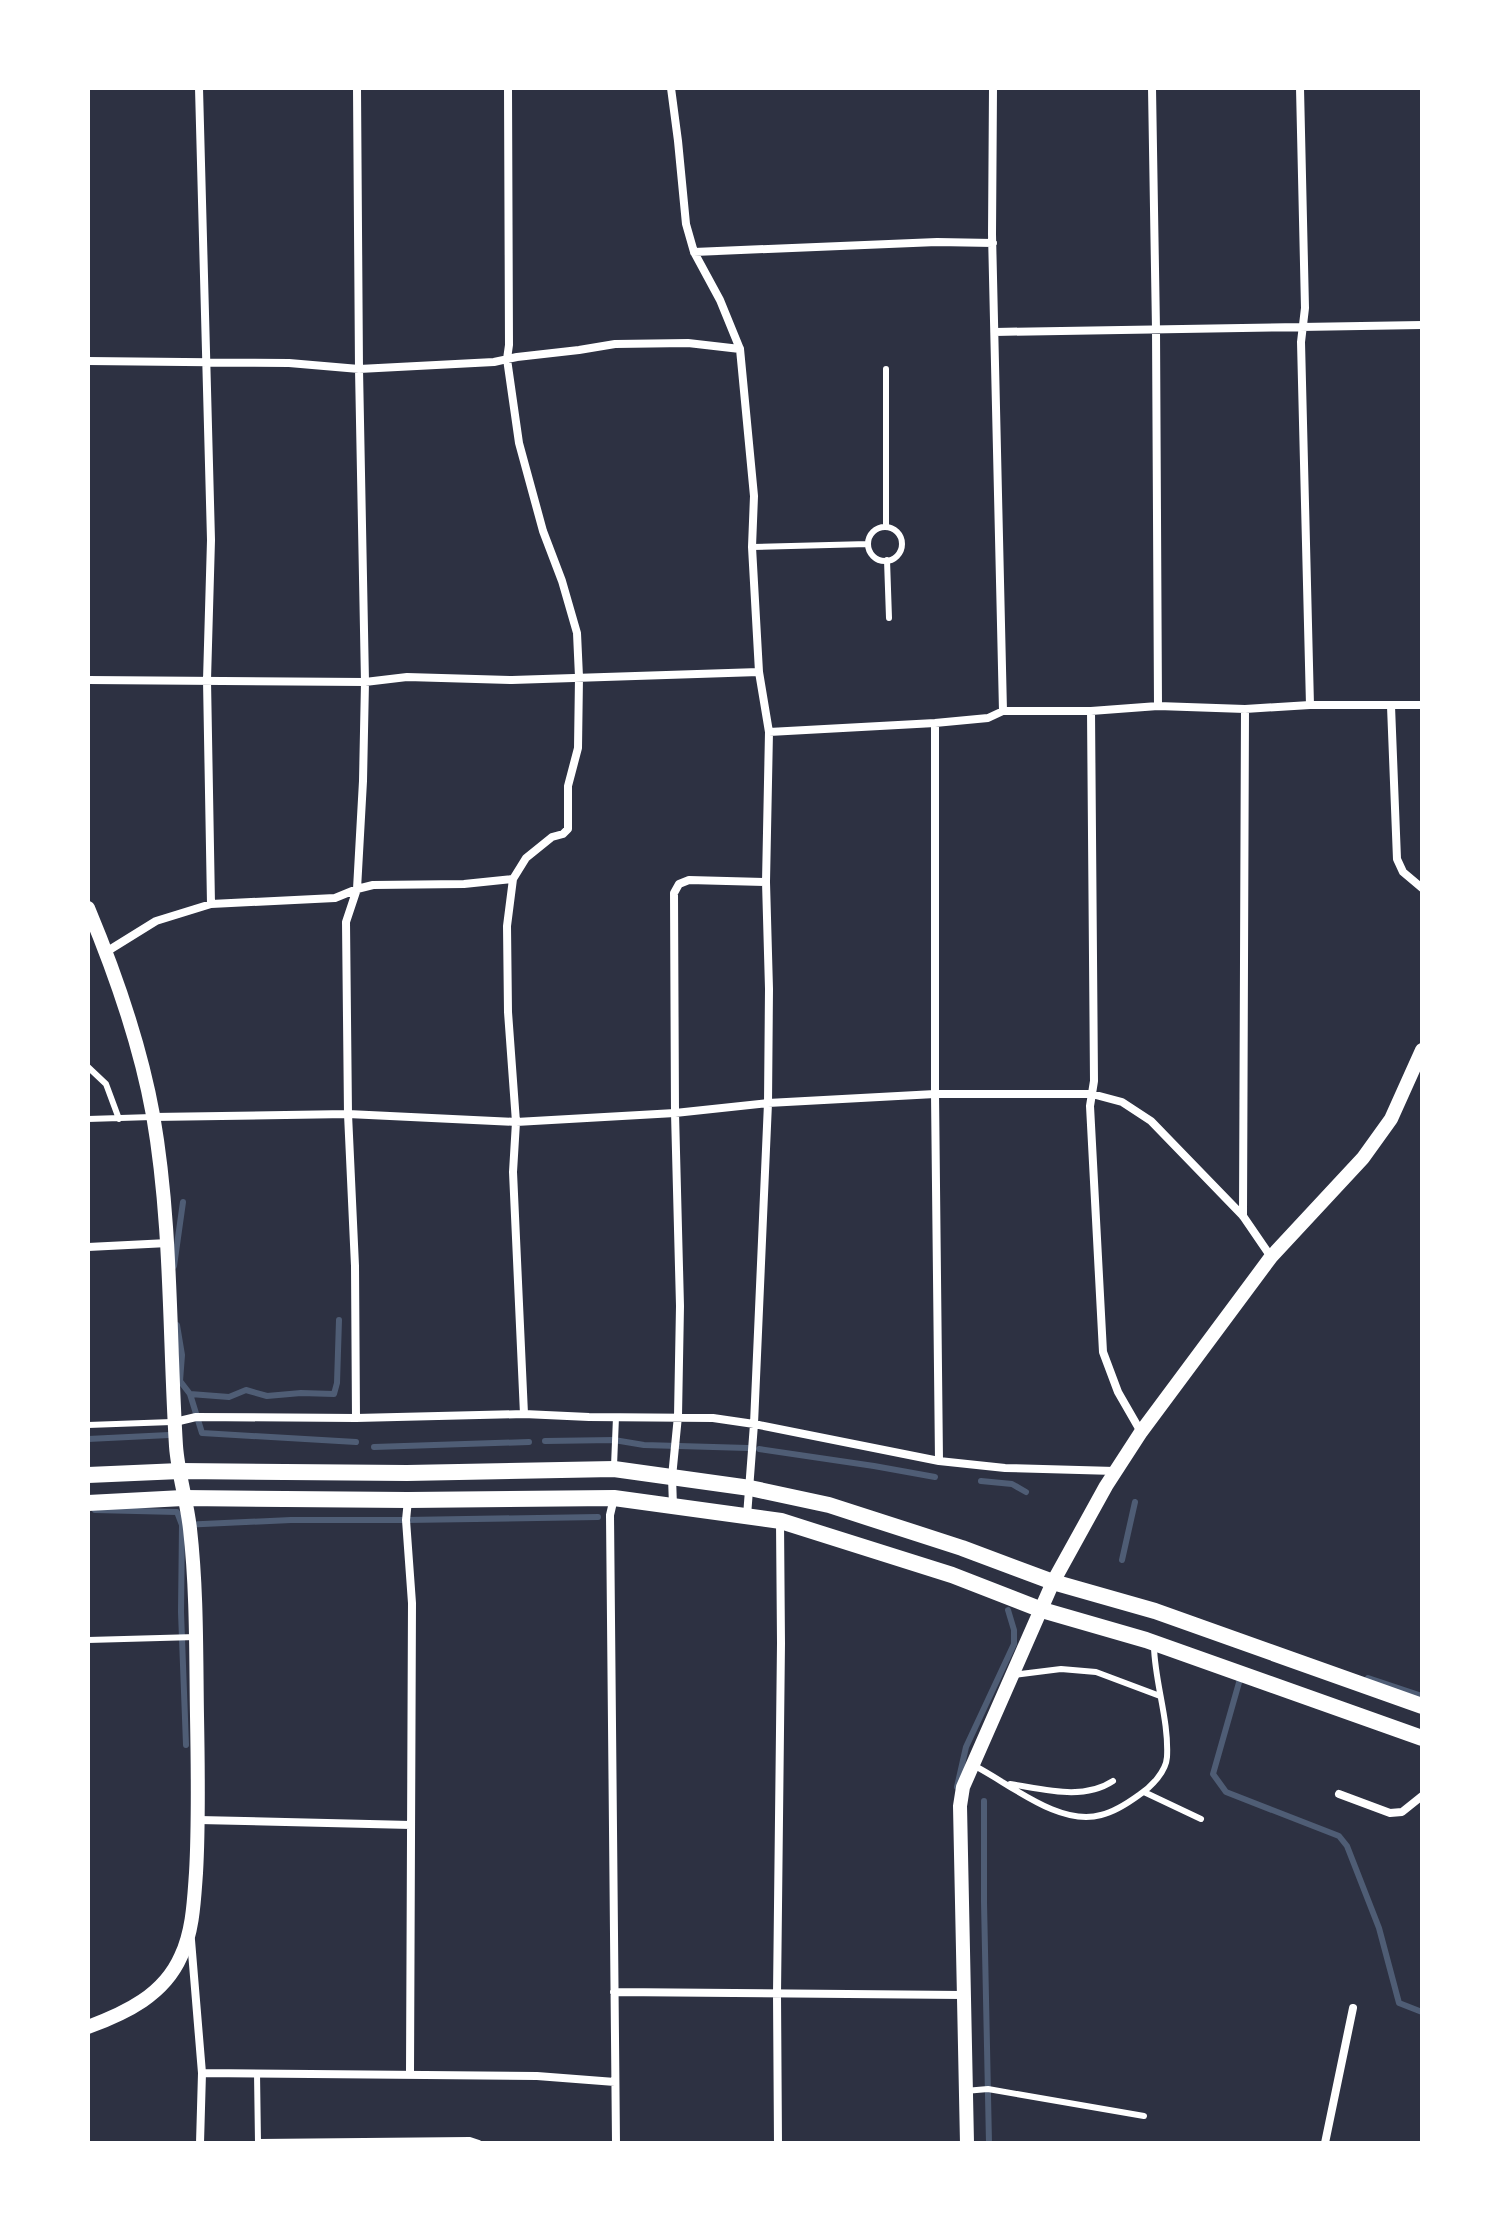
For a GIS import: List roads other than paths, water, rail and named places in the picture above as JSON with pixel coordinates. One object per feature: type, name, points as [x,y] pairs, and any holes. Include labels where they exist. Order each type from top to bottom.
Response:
[{"type":"main road","points":[[88,1475],[180,1471],[407,1473],[614,1469],[750,1488],[829,1505],[962,1548],[1053,1582],[1155,1611],[1422,1706]]},
{"type":"main road","points":[[88,1503],[183,1498],[614,1498],[781,1521],[952,1575],[1042,1610],[1154,1643],[1422,1738]]},
{"type":"street","points":[[199,88],[211,540],[207,680],[211,904]]},
{"type":"street","points":[[356,1418],[346,922],[357,889],[365,682],[357,88]]},
{"type":"street","points":[[508,88],[507,359],[519,443],[543,531],[577,633],[579,677],[578,748],[568,786],[568,829],[552,837],[526,858],[513,879],[507,926],[508,1012],[516,1122],[513,1172],[524,1414]]},
{"type":"street","points":[[671,88],[686,224],[694,252],[720,300],[740,349],[754,496],[752,547],[759,672],[769,732],[766,882],[768,1103],[747,1516]]},
{"type":"street","points":[[993,88],[993,243],[1003,711]]},
{"type":"street","points":[[1152,88],[1158,706]]},
{"type":"street","points":[[1300,88],[1305,308],[1301,342],[1310,705]]},
{"type":"street","points":[[694,252],[937,242],[993,243]]},
{"type":"street","points":[[995,332],[1422,325]]},
{"type":"street","points":[[88,361],[289,363],[359,369],[494,362],[615,344],[704,344],[740,349]]},
{"type":"street","points":[[88,680],[365,682],[407,677],[512,680],[759,672]]},
{"type":"street","points":[[769,732],[935,723],[988,718],[1003,711],[1091,711],[1158,706],[1245,709],[1310,705],[1422,705]]},
{"type":"street","points":[[1391,706],[1397,859],[1403,872],[1422,888]]},
{"type":"street","points":[[1243,1216],[1245,709]]},
{"type":"street","points":[[1091,711],[1094,1081],[1090,1106],[1103,1352],[1118,1392],[1141,1432]]},
{"type":"street","points":[[935,723],[939,1461]]},
{"type":"street","points":[[106,952],[156,921],[211,904],[335,898],[373,885],[464,884],[513,879]]},
{"type":"street","points":[[673,1506],[680,1306],[674,893],[679,884],[689,880],[766,882]]},
{"type":"street","points":[[88,908],[140,1050],[153,1117],[169,1243],[175,1422],[195,1575],[199,1820],[190,1927],[183,1953],[173,1972],[162,1985],[130,2009],[88,2027]]},
{"type":"street","points":[[967,2143],[960,1806],[963,1787],[972,1765],[1053,1582],[1116,1471],[1141,1432],[1271,1257],[1363,1158],[1391,1119],[1422,1050]]},
{"type":"street","points":[[153,1117],[348,1114],[516,1122],[935,1094],[1092,1094],[1122,1102],[1151,1121],[1243,1216],[1271,1257]]},
{"type":"street","points":[[88,1247],[169,1243]]},
{"type":"street","points":[[175,1422],[196,1417],[678,1416],[754,1424],[939,1461],[1005,1468],[1116,1471]]},
{"type":"street","points":[[614,1498],[610,1515],[616,2143]]},
{"type":"street","points":[[408,1500],[406,1520],[412,1603],[410,2074]]},
{"type":"street","points":[[778,2143],[781,1521]]},
{"type":"street","points":[[1339,1794],[1390,1813],[1402,1812],[1422,1796]]},
{"type":"street","points":[[199,1820],[411,1825]]},
{"type":"street","points":[[190,1927],[202,2073],[200,2143]]},
{"type":"street","points":[[614,1992],[963,1995]]},
{"type":"street","points":[[1325,2143],[1353,2008]]},
{"type":"street","points":[[202,2073],[537,2076],[615,2082]]},
{"type":"lane","points":[[886,369],[886,527]]},
{"type":"lane","points":[[886,527],[893,529],[901,540],[899,553],[887,560],[876,558],[868,544],[873,531],[886,527]]},
{"type":"lane","points":[[752,547],[868,544]]},
{"type":"lane","points":[[887,560],[889,618]]},
{"type":"lane","points":[[88,1067],[106,1084],[119,1119]]},
{"type":"lane","points":[[88,1119],[153,1117]]},
{"type":"lane","points":[[614,1469],[616,1417]]},
{"type":"lane","points":[[88,1425],[175,1422]]},
{"type":"lane","points":[[88,1640],[196,1637]]},
{"type":"lane","points":[[972,1765],[1052,1810],[1077,1817],[1101,1815],[1128,1803],[1152,1787],[1167,1760],[1154,1643]]},
{"type":"lane","points":[[1013,1675],[1061,1669],[1096,1672],[1160,1696]]},
{"type":"lane","points":[[1006,1784],[1073,1793],[1094,1791],[1113,1781]]},
{"type":"lane","points":[[1144,1792],[1201,1819]]},
{"type":"lane","points":[[257,2073],[258,2143],[470,2140],[479,2143]]},
{"type":"lane","points":[[965,2091],[988,2089],[1144,2116]]},
{"type":"waterway","points":[[174,1266],[183,1202]]},
{"type":"waterway","points":[[190,1394],[229,1397],[246,1390],[267,1396],[334,1394],[339,1320]]},
{"type":"waterway","points":[[177,1325],[182,1355],[180,1381],[190,1394],[202,1433],[356,1442]]},
{"type":"waterway","points":[[88,1439],[169,1435]]},
{"type":"waterway","points":[[545,1441],[614,1440],[644,1445],[748,1448]]},
{"type":"waterway","points":[[374,1447],[529,1442]]},
{"type":"waterway","points":[[759,1449],[935,1477]]},
{"type":"waterway","points":[[981,1481],[1012,1484],[1026,1492]]},
{"type":"waterway","points":[[1122,1560],[1135,1502]]},
{"type":"waterway","points":[[95,1510],[177,1512],[182,1525],[291,1520],[598,1517]]},
{"type":"waterway","points":[[182,1525],[181,1612],[186,1745]]},
{"type":"waterway","points":[[957,1787],[966,1747],[1014,1644],[1014,1630],[1008,1610]]},
{"type":"waterway","points":[[1368,1678],[1422,1696]]},
{"type":"waterway","points":[[1240,1679],[1213,1774],[1226,1792],[1339,1836],[1347,1846],[1379,1928],[1399,2003],[1422,2012]]},
{"type":"waterway","points":[[984,1801],[989,2143]]}]
